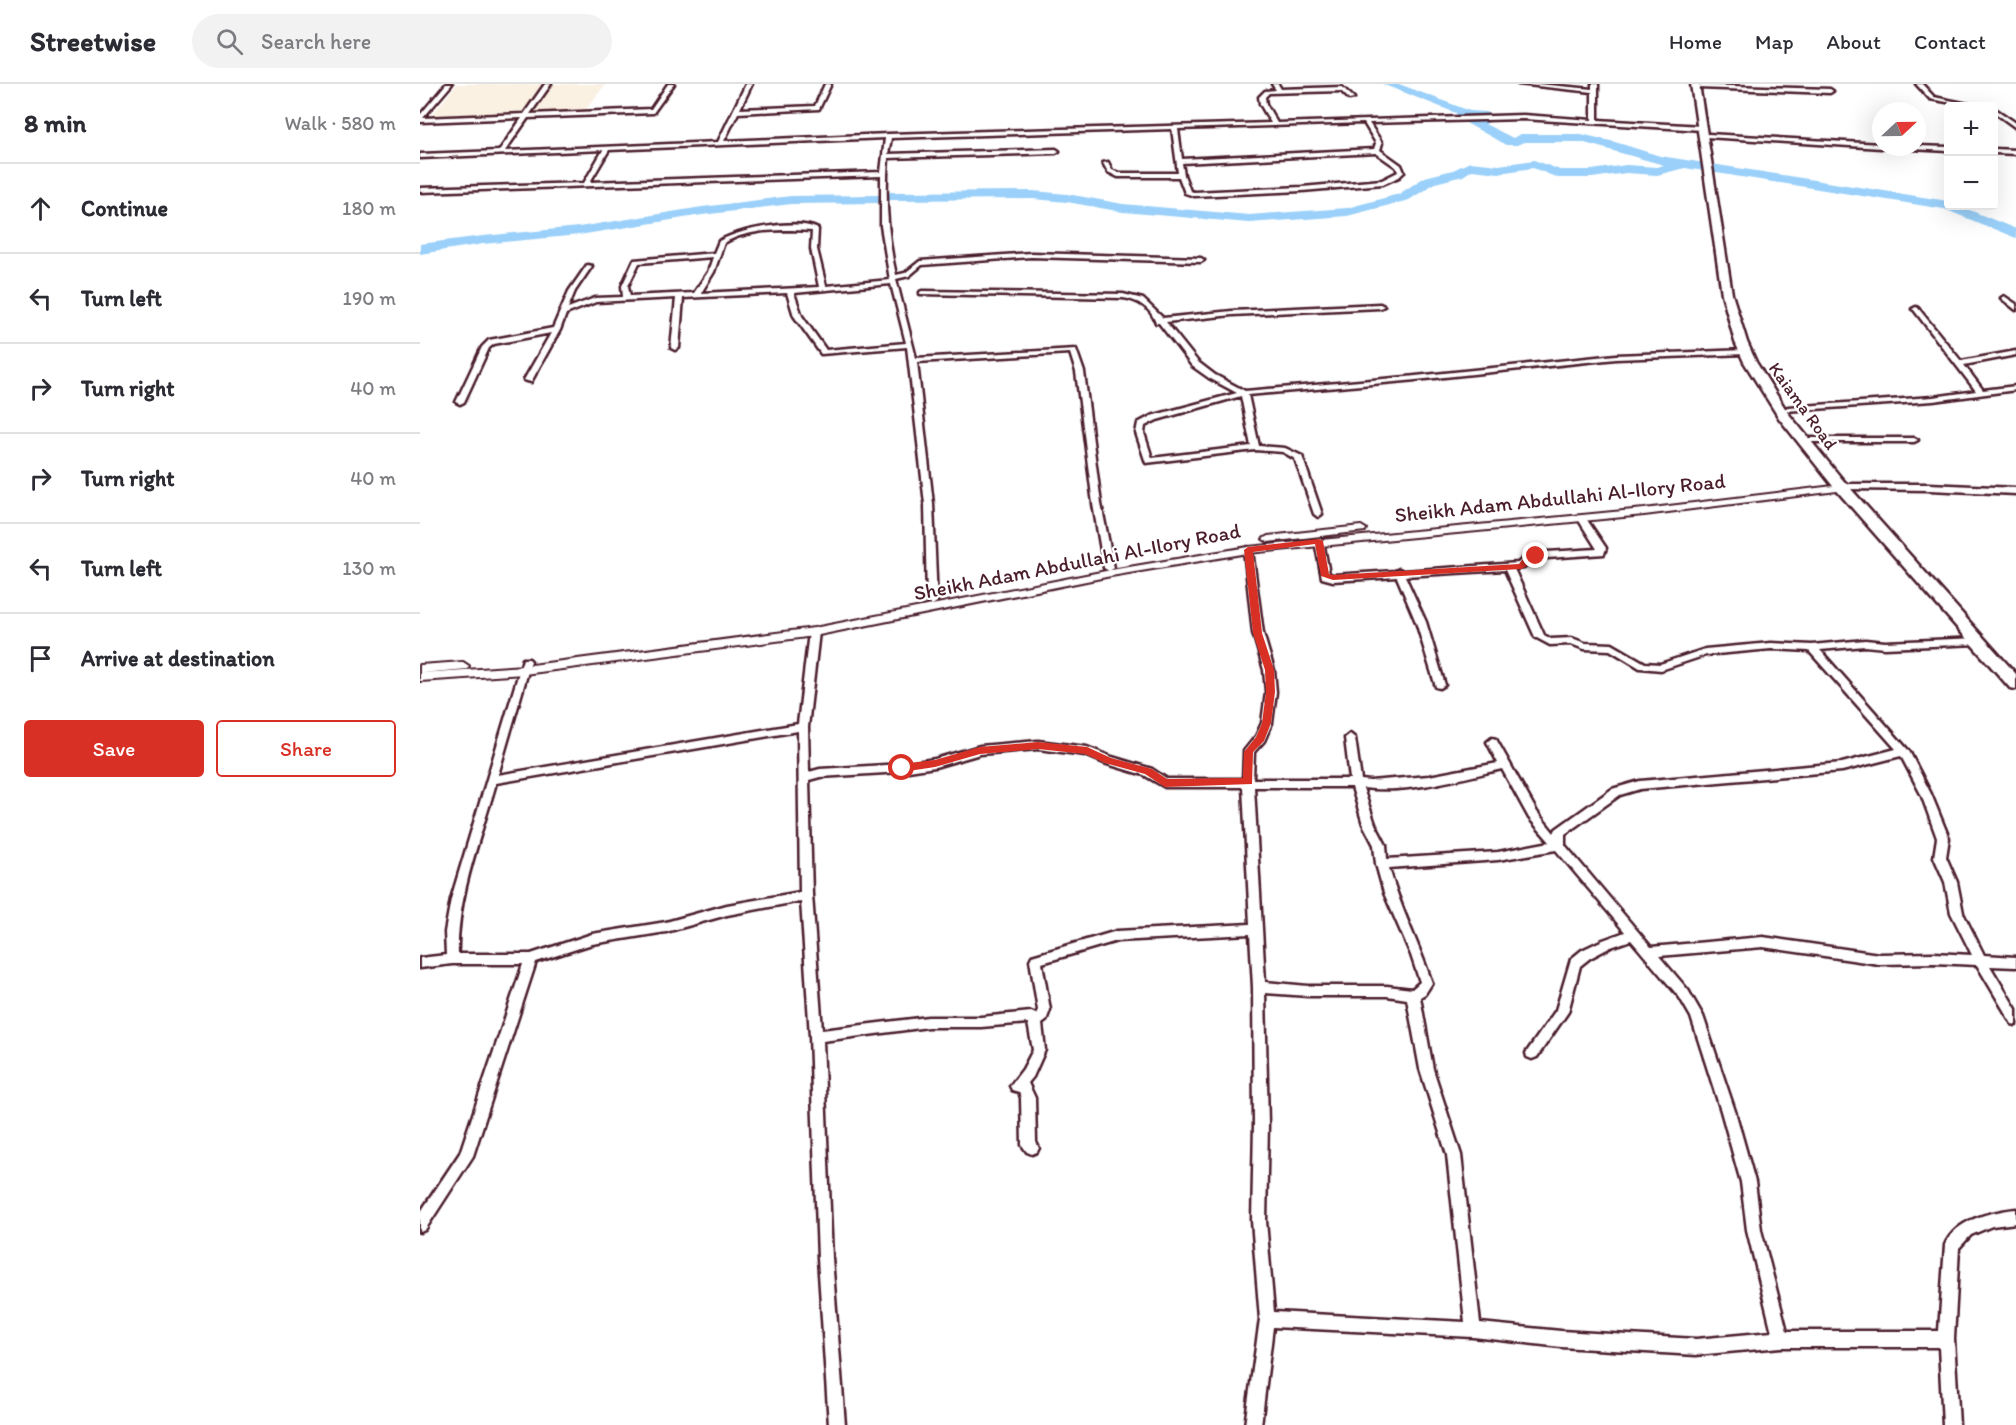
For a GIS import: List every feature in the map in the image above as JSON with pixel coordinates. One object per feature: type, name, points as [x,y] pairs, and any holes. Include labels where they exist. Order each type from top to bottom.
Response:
[{"type":"highway","name":"Kaiama Road","points":[[1698,85],[1711,169],[1735,294],[1747,335],[1763,372],[1844,485],[2016,673]]},
{"type":"highway","name":"Kaiama Road","points":[[1711,169],[1727,294],[1746,352],[1783,415],[2016,684]]},
{"type":"street","points":[[420,119],[449,84]]},
{"type":"street","points":[[501,152],[548,84]]},
{"type":"street","points":[[420,119],[653,111],[671,84]]},
{"type":"street","points":[[720,144],[749,84]]},
{"type":"street","points":[[736,111],[817,108],[828,84]]},
{"type":"street","points":[[1275,84],[1279,91]]},
{"type":"street","points":[[1524,84],[1595,88],[1595,120]]},
{"type":"street","points":[[1919,84],[1932,98],[1954,102]]},
{"type":"street","points":[[1698,85],[1830,91]]},
{"type":"street","points":[[1275,124],[1263,104],[1262,97],[1267,92],[1342,89],[1351,98]]},
{"type":"street","points":[[1998,113],[2016,126]]},
{"type":"street","points":[[420,156],[888,136],[1542,117],[1872,145]]},
{"type":"street","points":[[1365,121],[1379,143],[1377,151]]},
{"type":"street","points":[[1175,127],[1181,175],[1187,192],[1203,195],[1335,187],[1383,182],[1401,172],[1399,166],[1377,151],[1181,161]]},
{"type":"street","points":[[888,136],[884,174],[884,221],[893,280],[913,360],[929,504],[932,602]]},
{"type":"street","points":[[587,183],[607,148]]},
{"type":"street","points":[[1926,148],[1944,149]]},
{"type":"street","points":[[885,156],[1056,151]]},
{"type":"street","points":[[1998,151],[2016,152]]},
{"type":"street","points":[[1106,163],[1110,171],[1118,175],[1181,175]]},
{"type":"street","points":[[420,190],[884,174]]},
{"type":"street","points":[[697,294],[711,272],[721,242],[747,231],[815,229],[814,249],[823,289]]},
{"type":"street","points":[[627,297],[625,286],[636,261],[715,255]]},
{"type":"street","points":[[563,313],[595,300],[823,289],[893,280],[907,275],[920,263],[1031,255],[1201,260]]},
{"type":"street","points":[[528,380],[556,330],[572,291],[589,266]]},
{"type":"street","points":[[790,291],[791,303],[795,312],[824,352],[910,345]]},
{"type":"street","points":[[922,293],[1123,296],[1141,300],[1149,305],[1159,321],[1197,366],[1221,382],[1244,393]]},
{"type":"street","points":[[675,348],[680,296]]},
{"type":"street","points":[[2004,298],[2016,308]]},
{"type":"street","points":[[1159,321],[1243,312],[1380,306]]},
{"type":"street","points":[[1916,309],[1982,392]]},
{"type":"street","points":[[460,402],[486,347],[492,342],[556,330]]},
{"type":"street","points":[[913,360],[1073,351],[1080,372],[1096,504],[1109,568]]},
{"type":"street","points":[[1318,514],[1299,458],[1285,450],[1255,448],[1149,461],[1140,433],[1141,425],[1155,418],[1244,393],[1616,357],[1746,352]]},
{"type":"street","points":[[1959,364],[2016,352]]},
{"type":"street","points":[[1788,409],[1933,399],[2016,388]]},
{"type":"street","points":[[1244,393],[1255,448]]},
{"type":"street","points":[[1811,440],[1914,440]]},
{"type":"street","points":[[1844,485],[2016,491]]},
{"type":"street","name":"Sheikh Adam Abdullahi Al-Ilory Road","points":[[420,677],[814,632],[1111,573],[1248,550],[1319,541],[1582,519],[1844,485]]},
{"type":"street","name":"Sheikh Adam Abdullahi Al-Ilory Road","points":[[420,669],[525,665],[718,639],[816,624],[1185,552],[1304,534],[1637,507],[1844,485]]},
{"type":"street","points":[[1319,541],[1325,576],[1333,578],[1521,566],[1530,556],[1601,552],[1602,548],[1582,519]]},
{"type":"street","points":[[1248,550],[1258,633],[1269,670],[1271,692],[1267,723],[1260,738],[1249,752],[1248,782],[1259,987],[1261,1124],[1259,1221],[1267,1319],[1253,1425]]},
{"type":"street","points":[[1508,567],[1540,637],[1545,641],[1612,647],[1643,666],[1661,667],[1705,652],[1771,646],[1812,648],[1864,643],[1885,645],[1978,641]]},
{"type":"street","points":[[1399,572],[1421,622],[1440,685]]},
{"type":"street","points":[[814,632],[802,727],[806,895],[816,1036],[825,1258],[837,1425]]},
{"type":"street","points":[[1812,648],[1904,751],[1926,794],[1943,838],[1940,857],[1951,882],[1957,913],[1981,961],[2016,1020]]},
{"type":"street","points":[[452,959],[451,932],[457,899],[525,665]]},
{"type":"street","points":[[492,780],[802,727]]},
{"type":"street","points":[[1259,987],[1308,991],[1387,991],[1413,994],[1421,990],[1426,983],[1417,955],[1390,893],[1382,864],[1380,845],[1369,824],[1356,783],[1350,738]]},
{"type":"street","points":[[1492,742],[1533,815],[1684,994],[1700,1027],[1728,1111],[1748,1182],[1754,1230],[1780,1339]]},
{"type":"street","points":[[804,777],[820,773],[902,768],[935,763],[980,750],[1038,746],[1087,751],[1148,772],[1165,783],[1356,783],[1376,785],[1504,765]]},
{"type":"street","points":[[1558,845],[1560,832],[1606,798],[1616,792],[1640,785],[1842,766],[1904,751]]},
{"type":"street","points":[[1382,864],[1498,856],[1558,845]]},
{"type":"street","points":[[420,963],[452,959],[531,959],[592,939],[666,927],[727,910],[806,895]]},
{"type":"street","points":[[1035,1021],[1042,1017],[1044,1010],[1036,960],[1117,936],[1256,928]]},
{"type":"street","points":[[1532,1053],[1562,1012],[1575,963],[1586,954],[1607,943],[1632,935]]},
{"type":"street","points":[[1649,952],[1763,942],[1879,959],[1934,958],[2016,962]]},
{"type":"street","points":[[420,1225],[466,1156],[531,959]]},
{"type":"street","points":[[1413,994],[1420,1042],[1433,1093],[1449,1130],[1454,1155],[1473,1330]]},
{"type":"street","points":[[816,1036],[928,1022],[981,1022],[1031,1017],[1035,1021],[1040,1050],[1032,1067],[1017,1086],[1023,1088],[1028,1098],[1029,1144],[1032,1148]]},
{"type":"street","points":[[1951,1425],[1946,1339],[1952,1245],[1966,1230],[1992,1219],[2016,1216]]},
{"type":"street","points":[[1267,1319],[1473,1330],[1561,1339],[1696,1347],[1780,1339],[1946,1339]]},
{"type":"shaded area","points":[[457,84],[606,84],[583,113],[431,116]]},
{"type":"waterway","points":[[1388,84],[1465,112],[1462,114],[1483,115],[1487,120],[1472,123],[1511,142],[1520,138],[1573,137],[1610,144],[1658,160],[1685,164]]},
{"type":"waterway","points":[[420,249],[483,240],[579,231],[702,211],[791,200],[880,199],[891,196],[1033,195],[1067,198],[1123,208],[1249,219],[1347,212],[1404,197],[1430,180],[1458,173],[1470,166],[1499,169],[1534,164],[1558,174],[1592,174],[1626,169],[1657,171],[1685,164]]},
{"type":"waterway","points":[[1685,164],[1944,204]]},
{"type":"waterway","points":[[1959,210],[2016,234]]},
{"type":"route","points":[[902,768],[935,763],[980,750],[1009,746],[1038,746],[1087,751],[1124,766],[1148,772],[1165,783],[1248,782],[1249,752],[1260,738],[1267,723],[1271,692],[1269,670],[1258,633],[1248,550],[1319,541],[1325,576],[1333,578],[1521,566],[1526,563],[1527,558],[1536,556]]}]
